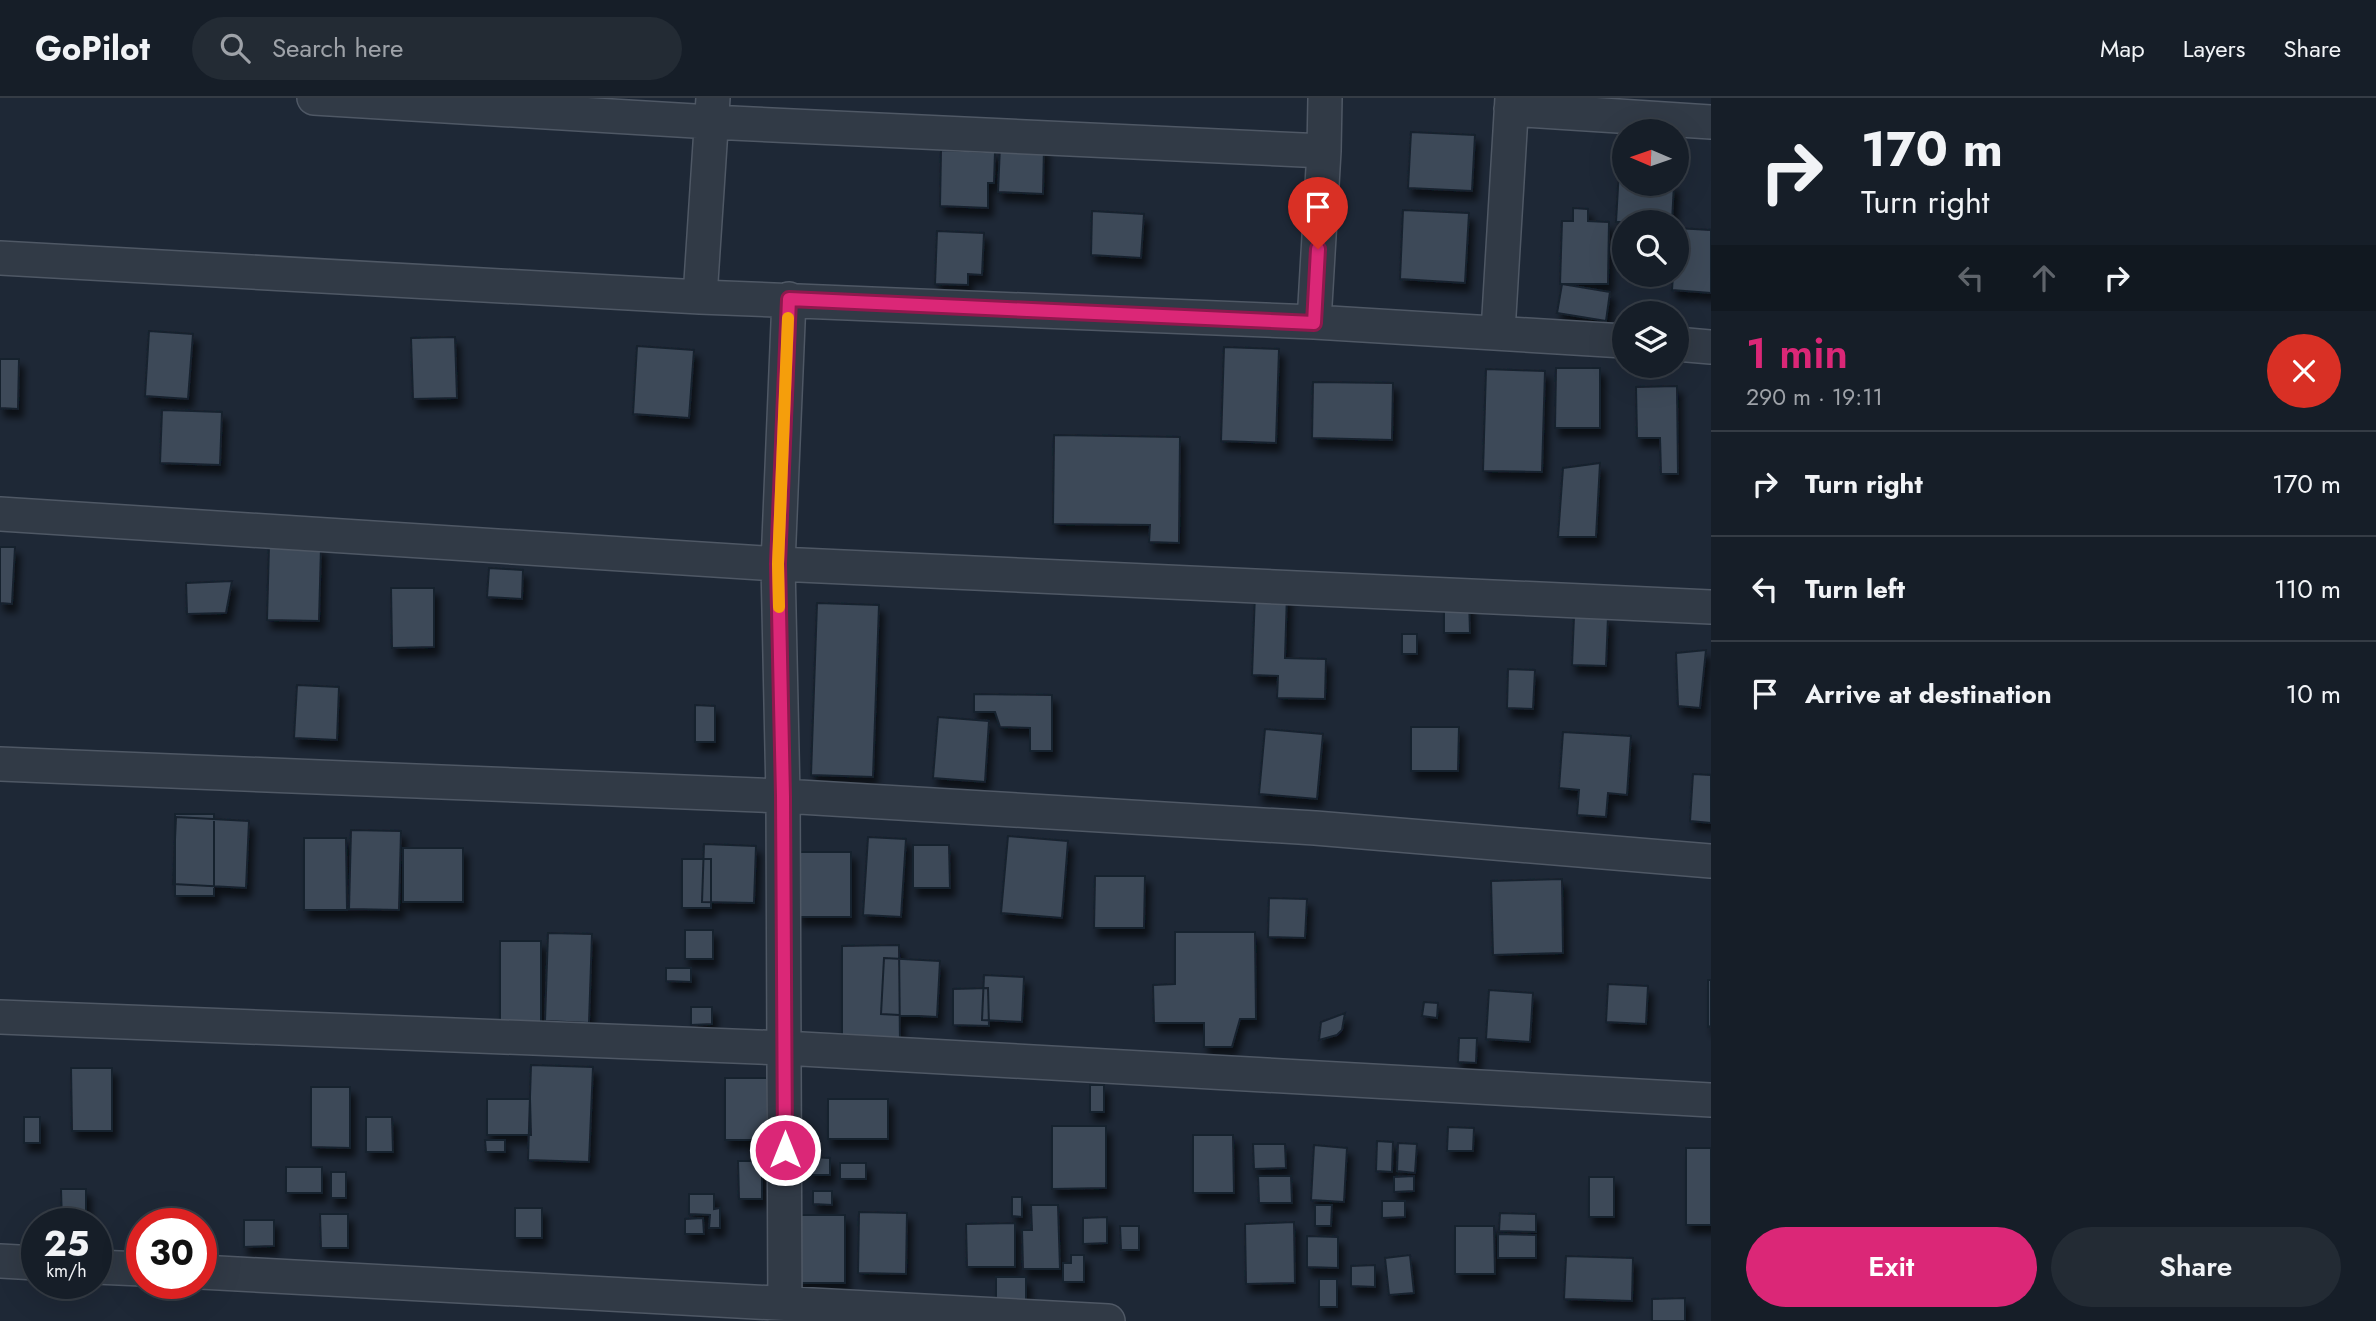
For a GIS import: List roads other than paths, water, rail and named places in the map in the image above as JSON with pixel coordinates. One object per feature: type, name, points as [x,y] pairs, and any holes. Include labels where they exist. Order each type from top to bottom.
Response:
[{"type":"street","points":[[314,98],[712,110],[1324,151]]},
{"type":"street","points":[[1314,323],[1325,98]]},
{"type":"street","points":[[1499,332],[1511,104],[1711,122]]},
{"type":"street","points":[[700,297],[712,110]]},
{"type":"street","points":[[0,258],[700,297],[1314,323],[1612,340]]},
{"type":"street","points":[[784,1312],[783,796],[778,564],[789,299]]},
{"type":"street","points":[[1689,345],[1711,347]]},
{"type":"street","points":[[0,514],[778,564],[1711,607]]},
{"type":"street","points":[[0,764],[783,796],[1315,828],[1711,861]]},
{"type":"street","points":[[0,1017],[785,1048],[1711,1100]]},
{"type":"street","points":[[0,1261],[21,1262]]},
{"type":"street","points":[[217,1273],[784,1312],[1108,1321]]}]
